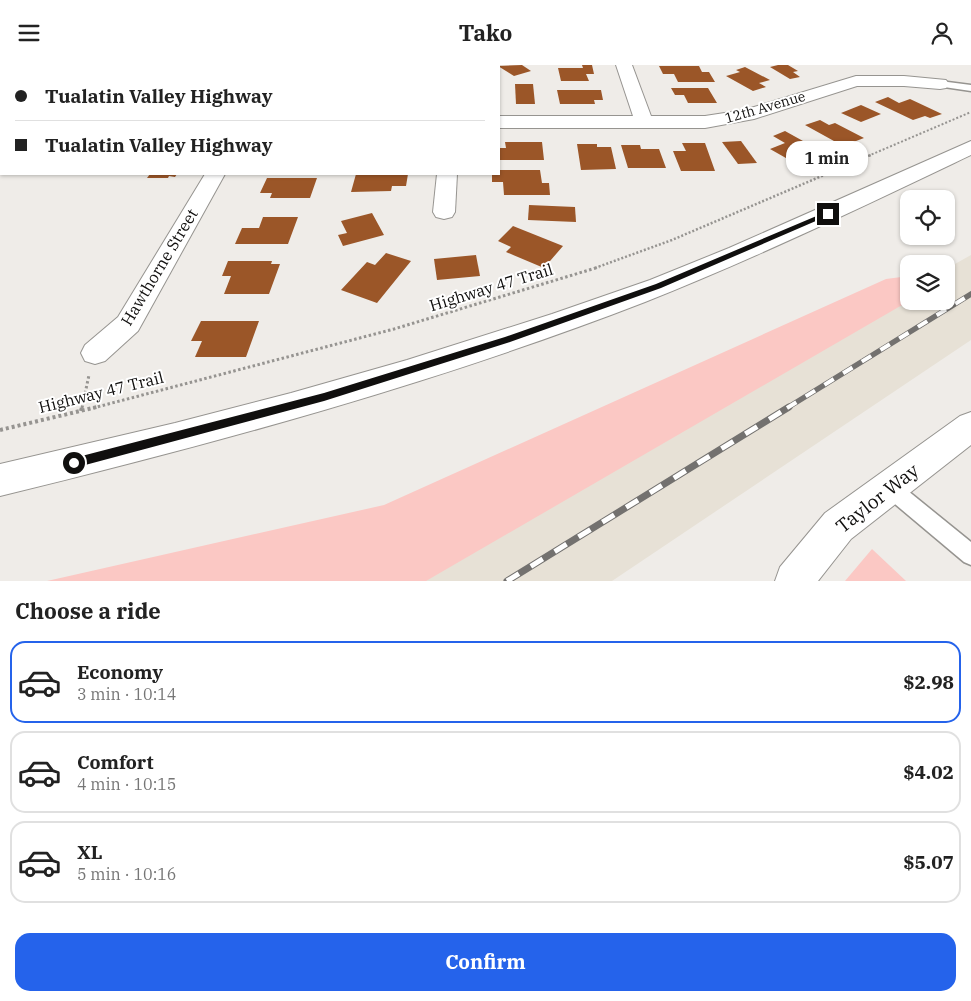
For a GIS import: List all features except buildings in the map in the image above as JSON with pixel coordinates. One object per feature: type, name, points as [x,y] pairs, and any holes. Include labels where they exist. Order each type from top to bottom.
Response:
[{"type":"main road","points":[[624,65],[644,122]]},
{"type":"main road","name":"12th Avenue","points":[[500,122],[724,120],[747,115],[856,81],[904,81],[940,84]]},
{"type":"main road","points":[[0,480],[172,439],[324,397],[516,337],[658,286],[740,253],[971,147]]},
{"type":"main road","name":"Hawthorne Street","points":[[95,353],[128,324],[214,175]]},
{"type":"main road","points":[[444,212],[447,175]]},
{"type":"main road","name":"Taylor Way","points":[[794,581],[838,526],[971,426]]},
{"type":"lane","points":[[940,84],[971,88]]},
{"type":"lane","points":[[890,487],[971,555]]},
{"type":"path","name":"Highway 47 Trail","points":[[0,430],[81,411],[394,329],[596,268],[681,236],[971,113]]},
{"type":"path","points":[[81,411],[95,353]]},
{"type":"shaded area","points":[[971,255],[971,340],[612,581],[409,581],[900,296],[900,310],[955,310],[955,264]]},
{"type":"shaded area","points":[[900,277],[900,306],[426,581],[47,581],[384,505],[886,279]]},
{"type":"shaded area","points":[[872,549],[906,581],[845,581]]},
{"type":"railway","points":[[787,408],[971,294]]},
{"type":"railway","points":[[507,581],[789,407]]},
{"type":"route","points":[[74,463],[172,439],[324,397],[508,340],[658,286],[759,245],[828,214]]}]
